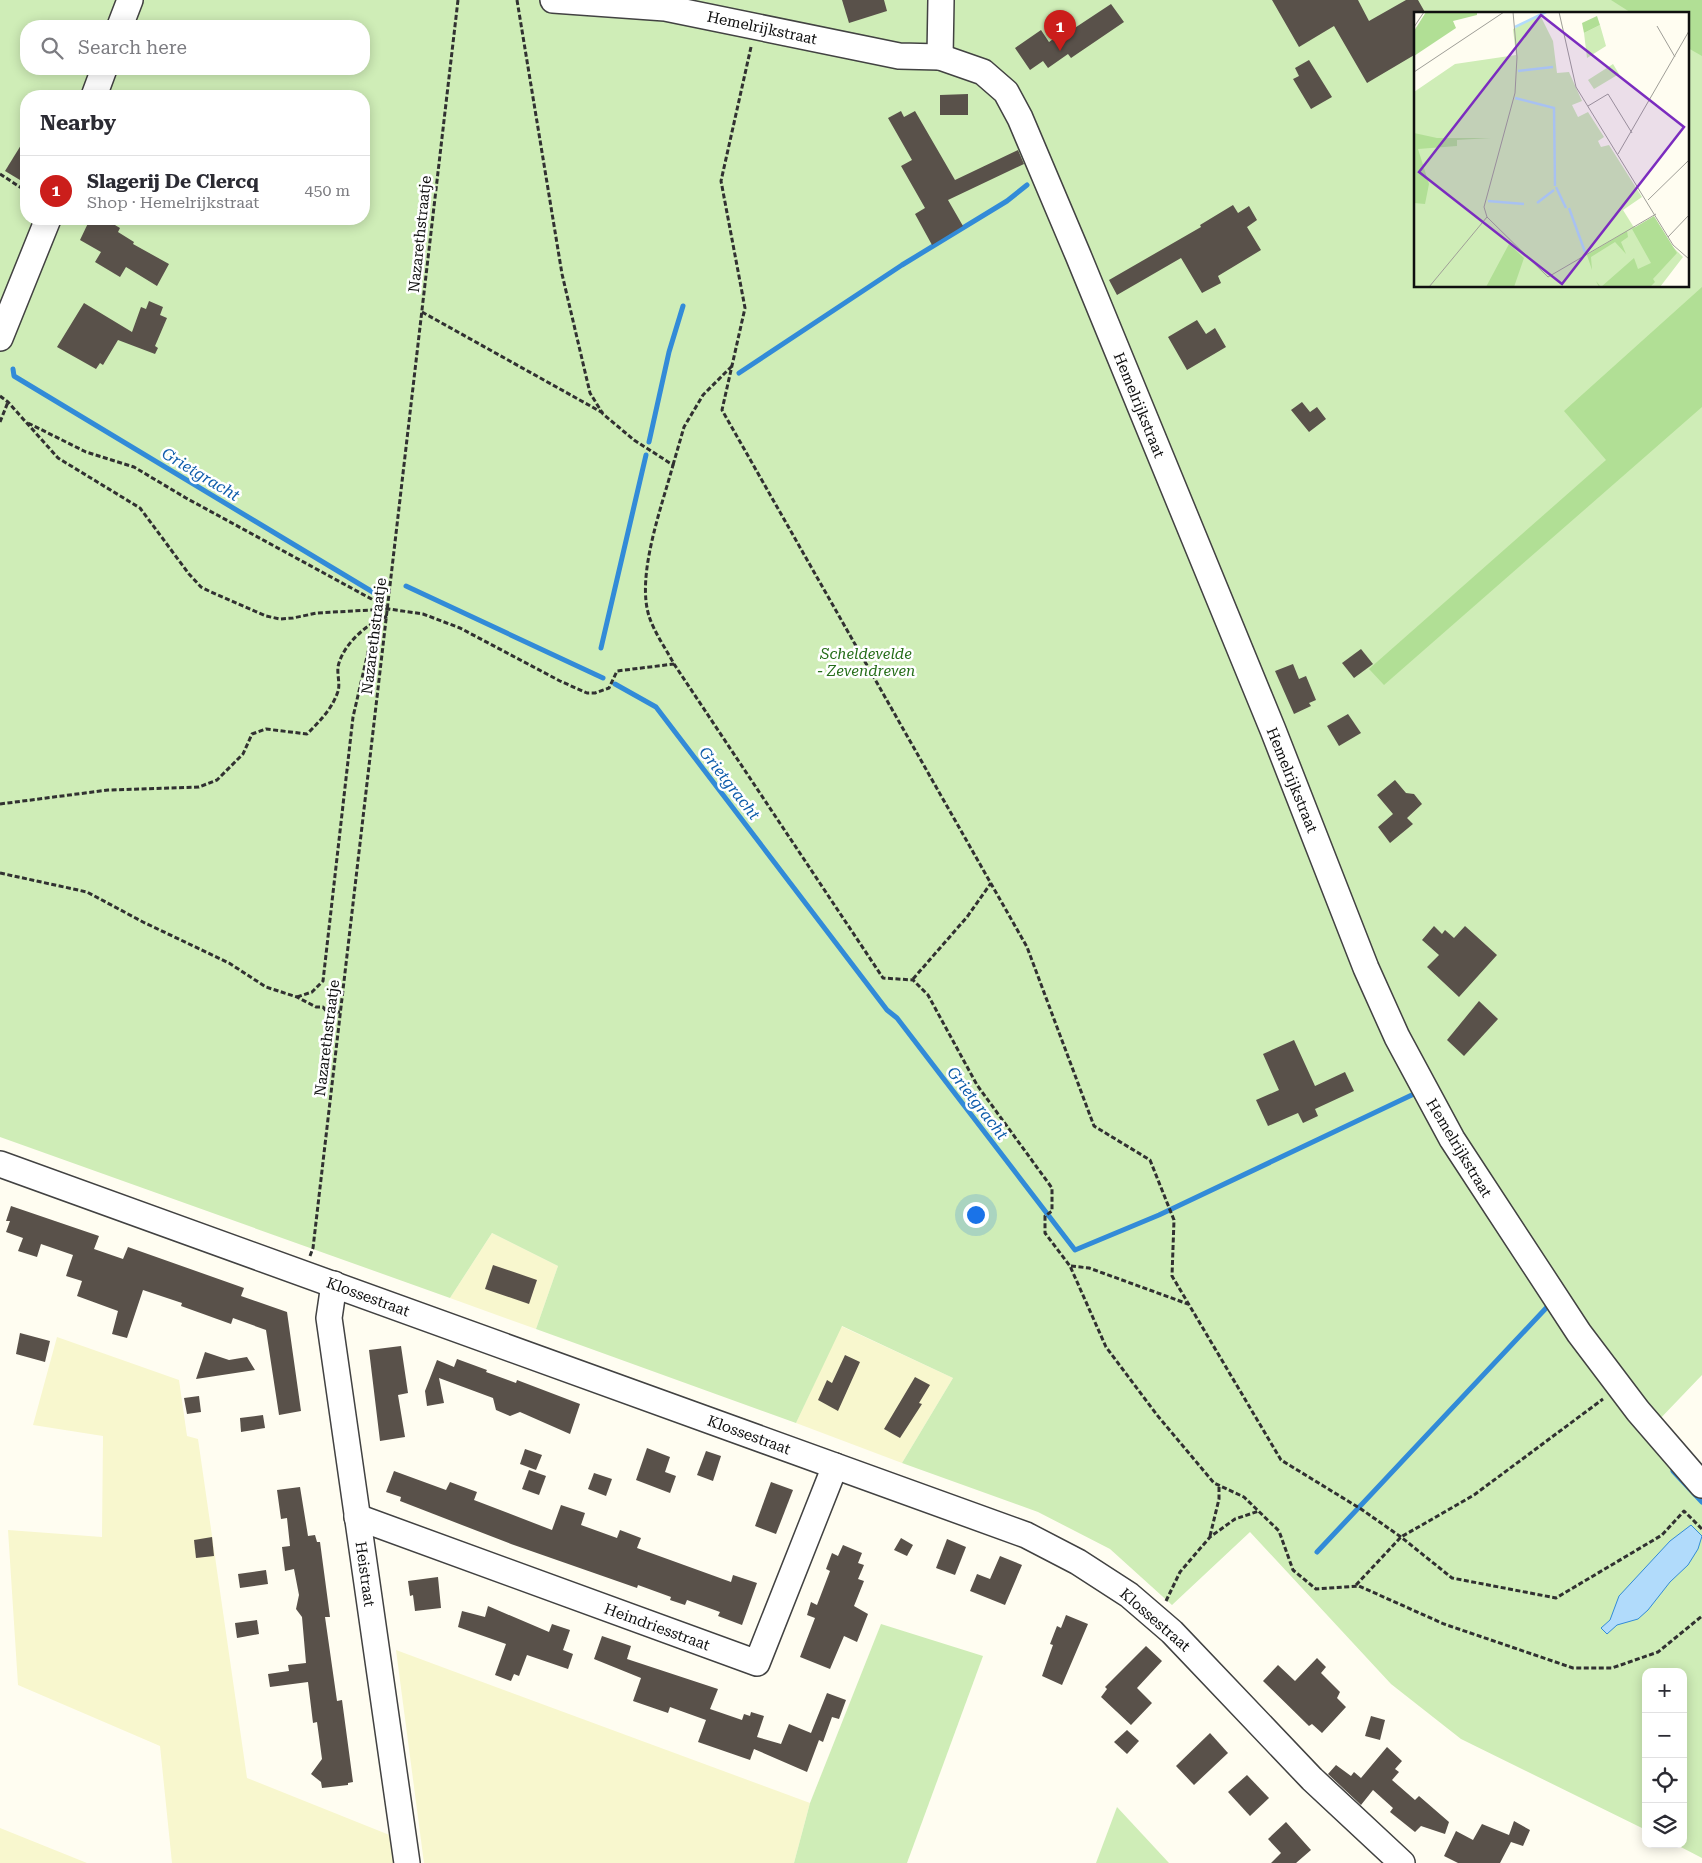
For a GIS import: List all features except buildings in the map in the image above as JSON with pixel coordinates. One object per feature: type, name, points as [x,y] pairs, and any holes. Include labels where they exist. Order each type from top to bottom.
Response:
[{"type":"street","points":[[122,20],[130,0]]},
{"type":"street","name":"Hemelrijkstraat","points":[[553,0],[665,8],[899,56],[940,57],[983,72],[1006,92],[1020,118],[1251,677],[1366,968],[1398,1038],[1452,1139],[1579,1333],[1657,1435],[1702,1485]]},
{"type":"street","points":[[940,57],[941,0]]},
{"type":"street","points":[[96,90],[102,75]]},
{"type":"street","points":[[0,338],[46,225]]},
{"type":"street","name":"Klossestraat","points":[[0,1164],[1026,1534],[1129,1595],[1172,1632],[1312,1779],[1402,1863]]},
{"type":"street","name":"Heistraat","points":[[334,1284],[329,1318],[407,1863]]},
{"type":"street","name":"Heindriesstraat","points":[[357,1517],[757,1663],[835,1466]]},
{"type":"path","name":"Nazarethstraatje","points":[[304,1273],[313,1248],[389,608],[458,0]]},
{"type":"path","points":[[517,0],[562,274],[590,393],[603,414]]},
{"type":"path","points":[[756,26],[721,181],[745,308],[722,410],[1028,947],[1094,1126],[1150,1160],[1174,1220],[1172,1276],[1281,1460],[1356,1505],[1401,1537],[1452,1578],[1556,1598],[1662,1536],[1684,1511],[1702,1529]]},
{"type":"path","points":[[0,174],[20,187]]},
{"type":"path","points":[[422,312],[603,414],[634,440],[672,465]]},
{"type":"path","points":[[732,365],[703,395],[684,427],[672,465],[646,576],[649,616],[674,664],[883,978],[913,980],[928,995],[977,1085],[1052,1188],[1052,1211],[1045,1216],[1045,1233],[1070,1266],[1106,1347],[1157,1414],[1214,1483],[1244,1497],[1279,1531],[1292,1570],[1316,1589],[1360,1586],[1444,1624],[1573,1668],[1612,1668],[1658,1652],[1702,1616]]},
{"type":"path","points":[[0,396],[8,402],[58,458],[140,508],[189,574],[202,587],[266,616],[280,619],[317,613],[389,608],[423,614],[460,628],[587,693],[595,693],[609,688],[617,671],[674,664]]},
{"type":"path","points":[[0,422],[8,402]]},
{"type":"path","points":[[26,422],[86,452],[134,467],[186,498],[389,608]]},
{"type":"path","points":[[0,804],[108,790],[199,787],[217,780],[243,754],[252,734],[266,729],[307,734],[326,714],[338,692],[338,666],[348,644],[375,622],[388,616]]},
{"type":"path","points":[[297,997],[312,992],[323,981],[353,717],[375,622]]},
{"type":"path","points":[[0,873],[87,892],[143,922],[229,963],[266,987],[322,1007],[327,1012],[341,1012]]},
{"type":"path","points":[[913,980],[967,917],[991,883]]},
{"type":"path","points":[[1070,1266],[1089,1268],[1189,1305]]},
{"type":"path","points":[[1355,1586],[1401,1537],[1474,1495],[1619,1386]]},
{"type":"path","points":[[1210,1537],[1219,1498],[1219,1485]]},
{"type":"path","points":[[1152,1615],[1169,1597],[1180,1572],[1210,1537],[1235,1519],[1258,1511]]},
{"type":"green space","name":"Scheldevelde - Zevendreven","points":[[0,0],[1702,0],[1702,1375],[1656,1423],[1702,1470],[1702,1858],[1683,1848],[1687,1848],[1687,1668],[1642,1668],[1642,1828],[1461,1739],[1391,1684],[1250,1532],[1172,1605],[1110,1549],[1038,1512],[902,1463],[953,1378],[842,1326],[796,1423],[536,1329],[558,1266],[492,1233],[450,1298],[0,1137]]},
{"type":"green space","points":[[1611,0],[1702,0],[1702,56],[1690,49],[1690,12],[1630,12]]},
{"type":"green space","points":[[1702,287],[1702,407],[1384,685],[1369,669],[1606,460],[1564,411]]},
{"type":"green space","points":[[492,1233],[558,1266],[536,1329],[450,1298]]},
{"type":"green space","points":[[841,1326],[953,1378],[902,1463],[796,1423]]},
{"type":"green space","points":[[57,1337],[179,1380],[187,1436],[198,1439],[247,1778],[392,1836],[396,1863],[172,1863],[160,1746],[18,1685],[8,1530],[102,1537],[103,1436],[33,1425]]},
{"type":"green space","points":[[881,1624],[983,1656],[907,1863],[794,1863],[810,1803]]},
{"type":"green space","points":[[396,1650],[810,1803],[794,1863],[424,1863]]},
{"type":"green space","points":[[1117,1807],[1169,1863],[1096,1863]]},
{"type":"green space","points":[[0,1828],[87,1863],[0,1863]]},
{"type":"water","points":[[1691,1525],[1702,1536],[1698,1549],[1688,1565],[1670,1582],[1648,1610],[1638,1619],[1617,1625],[1607,1634],[1601,1628],[1610,1620],[1619,1596],[1670,1541]]},
{"type":"waterway","points":[[739,373],[902,265],[1007,201],[1027,185]]},
{"type":"waterway","points":[[649,442],[669,352],[683,306]]},
{"type":"waterway","name":"Grietgracht","points":[[13,369],[14,376],[381,597]]},
{"type":"waterway","points":[[601,648],[646,455]]},
{"type":"waterway","name":"Grietgracht","points":[[406,586],[603,678]]},
{"type":"waterway","name":"Grietgracht","points":[[615,684],[656,707],[887,1010],[897,1018],[1075,1250],[1159,1215],[1416,1093],[1417,1096]]},
{"type":"waterway","points":[[1317,1552],[1548,1306],[1551,1310]]},
{"type":"waterway","points":[[1673,1471],[1702,1502]]},
{"type":"place","name":"Slagerij De Clercq","points":[[1060,51]]}]
